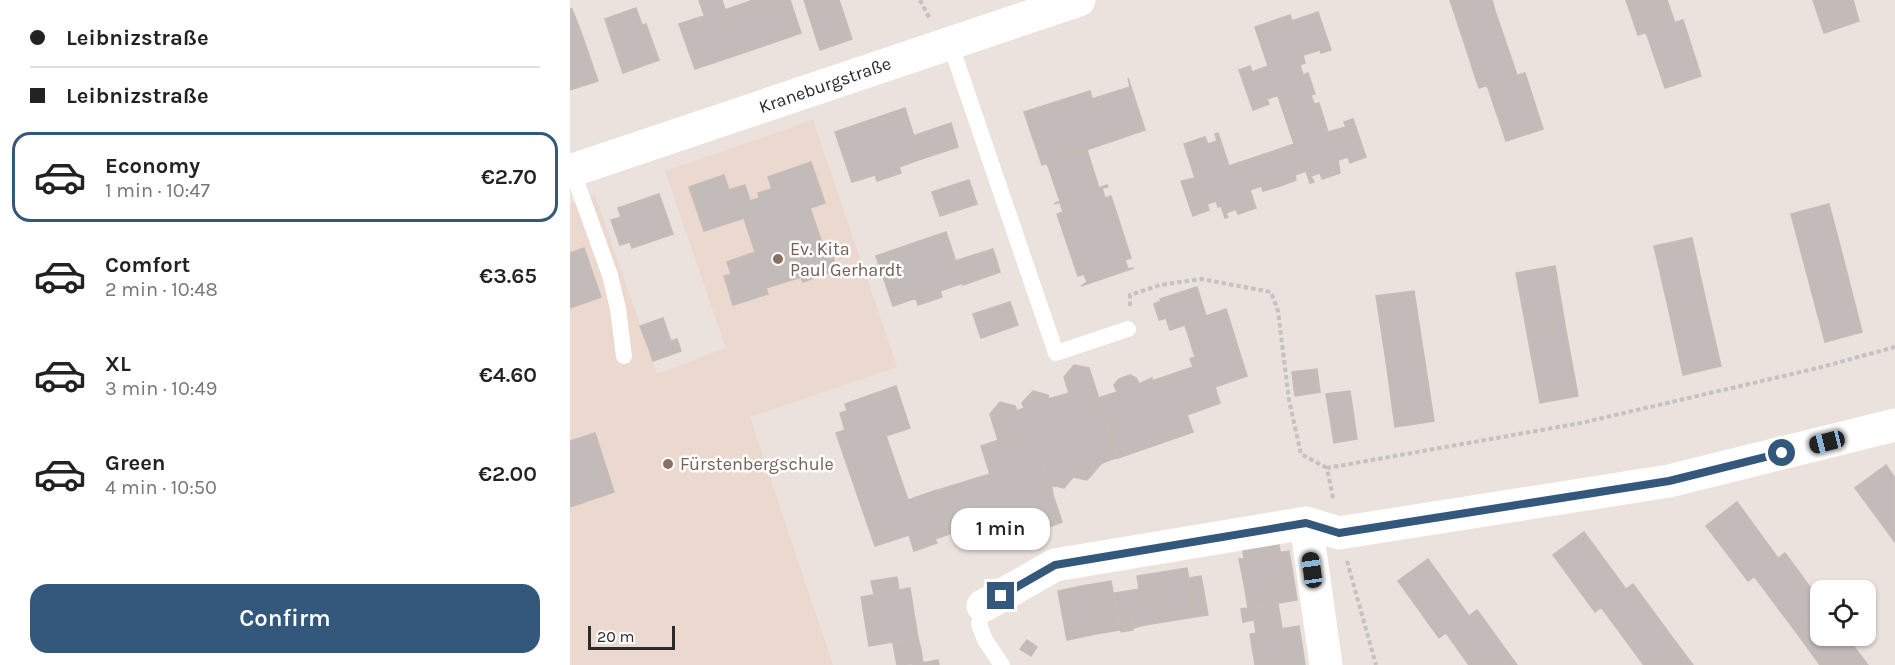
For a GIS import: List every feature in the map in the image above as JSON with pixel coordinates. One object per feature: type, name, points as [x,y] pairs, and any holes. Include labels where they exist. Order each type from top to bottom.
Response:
[{"type":"street","name":"Kraneburgstraße","points":[[571,171],[1079,0]]},
{"type":"street","points":[[983,606],[1055,565],[1306,523],[1339,533],[1669,481],[1895,425]]},
{"type":"street","points":[[1306,523],[1326,665]]},
{"type":"lane","points":[[950,43],[1056,353],[1128,329]]},
{"type":"lane","points":[[571,171],[610,275],[618,309],[624,356]]},
{"type":"lane","points":[[983,606],[979,624],[1002,665]]},
{"type":"path","points":[[1128,329],[1130,296],[1160,285],[1201,279],[1271,292],[1278,311],[1289,400],[1302,454],[1327,468],[1581,423],[1818,368],[1895,347]]},
{"type":"path","points":[[1327,468],[1339,533],[1376,665]]},
{"type":"shaded area","name":"Fürstenbergschule","points":[[813,120],[897,367],[750,417],[833,665],[570,665],[570,204],[595,195],[657,374],[726,348],[665,171]]},
{"type":"building","points":[[699,0],[722,0],[725,9],[704,15]]},
{"type":"building","points":[[753,0],[790,0],[801,33],[740,54],[725,10]]},
{"type":"building","points":[[804,0],[839,0],[852,39],[820,50]]},
{"type":"building","points":[[1450,0],[1492,0],[1495,11],[1458,24]]},
{"type":"building","points":[[1626,0],[1667,0],[1675,23],[1638,35]]},
{"type":"building","points":[[1813,0],[1853,0],[1859,21],[1824,33]]},
{"type":"building","points":[[636,8],[642,25],[646,24],[659,60],[623,73],[605,19]]},
{"type":"building","points":[[570,9],[572,9],[581,32],[598,81],[570,90]]},
{"type":"building","points":[[725,9],[740,54],[695,69],[679,24]]},
{"type":"building","points":[[1495,11],[1517,75],[1479,88],[1458,24]]},
{"type":"building","points":[[1318,12],[1331,50],[1321,53],[1320,50],[1303,55],[1305,63],[1300,65],[1303,75],[1308,73],[1314,91],[1280,102],[1278,95],[1267,99],[1269,104],[1253,110],[1239,70],[1250,66],[1252,72],[1268,66],[1255,27],[1290,15],[1292,21]]},
{"type":"building","points":[[1683,20],[1701,76],[1665,88],[1646,32]]},
{"type":"building","points":[[1525,73],[1543,129],[1506,141],[1487,85]]},
{"type":"building","points":[[1128,78],[1145,130],[1042,165],[1024,112],[1090,91],[1092,99],[1130,87]]},
{"type":"building","points":[[1314,91],[1315,94],[1311,95],[1314,104],[1319,103],[1328,132],[1346,127],[1344,122],[1353,119],[1366,157],[1350,163],[1348,157],[1338,160],[1340,173],[1322,179],[1320,173],[1311,176],[1314,182],[1310,183],[1306,171],[1295,175],[1296,180],[1280,186],[1268,153],[1294,144],[1280,102]]},
{"type":"building","points":[[905,108],[921,159],[899,167],[901,173],[877,181],[875,175],[852,182],[835,132]]},
{"type":"building","points":[[951,123],[958,147],[921,159],[913,136]]},
{"type":"building","points":[[1218,133],[1229,166],[1268,153],[1280,186],[1263,191],[1261,186],[1250,190],[1256,208],[1238,214],[1236,209],[1226,213],[1228,217],[1225,218],[1221,206],[1218,207],[1216,201],[1207,204],[1209,210],[1193,216],[1181,181],[1195,178],[1184,144],[1205,137],[1208,144],[1217,141],[1215,134]]},
{"type":"building","points":[[1087,150],[1099,188],[1107,185],[1108,187],[1102,188],[1105,198],[1111,196],[1131,258],[1125,260],[1128,269],[1134,268],[1081,286],[1087,282],[1084,274],[1078,276],[1057,214],[1063,212],[1060,202],[1054,204],[1060,201],[1047,163]]},
{"type":"building","points":[[811,162],[825,203],[810,208],[822,243],[828,241],[837,270],[803,282],[801,277],[766,288],[768,294],[733,305],[724,276],[731,274],[727,262],[755,252],[744,218],[704,231],[689,187],[724,175],[729,190],[745,185],[750,201],[759,198],[758,193],[772,189],[768,177]]},
{"type":"building","points":[[969,180],[977,204],[940,216],[932,192]]},
{"type":"building","points":[[659,194],[673,234],[632,248],[630,242],[620,245],[611,220],[621,217],[618,208]]},
{"type":"building","points":[[1829,204],[1846,269],[1808,278],[1791,214]]},
{"type":"building","points":[[946,232],[963,283],[940,291],[942,297],[918,305],[916,298],[893,306],[876,256]]},
{"type":"building","points":[[1692,238],[1706,302],[1669,311],[1654,246]]},
{"type":"building","points":[[584,248],[601,297],[570,308],[570,253]]},
{"type":"building","points":[[993,249],[1000,272],[963,285],[955,261]]},
{"type":"building","points":[[1555,266],[1566,331],[1528,338],[1516,273]]},
{"type":"building","points":[[1846,269],[1862,332],[1825,342],[1808,278]]},
{"type":"building","points":[[1197,287],[1206,316],[1226,309],[1247,376],[1215,387],[1220,403],[1187,415],[1193,432],[1118,458],[1098,398],[1117,392],[1114,385],[1119,379],[1130,375],[1136,378],[1139,384],[1152,378],[1152,381],[1193,367],[1190,359],[1195,357],[1185,325],[1170,330],[1166,318],[1159,320],[1154,304],[1161,301],[1160,299]]},
{"type":"building","points":[[1414,291],[1424,356],[1386,361],[1376,296]]},
{"type":"building","points":[[1010,302],[1018,325],[981,338],[973,314]]},
{"type":"building","points":[[1706,302],[1721,366],[1683,375],[1669,311]]},
{"type":"building","points":[[663,318],[671,341],[649,349],[640,326]]},
{"type":"building","points":[[1566,331],[1578,396],[1540,403],[1528,338]]},
{"type":"building","points":[[677,339],[681,351],[653,361],[649,349]]},
{"type":"building","points":[[1424,356],[1434,421],[1395,427],[1386,361]]},
{"type":"building","points":[[1074,365],[1089,368],[1118,457],[1102,463],[1087,480],[1073,477],[1064,488],[1051,485],[1053,493],[1031,429],[998,440],[990,414],[1000,402],[1015,406],[1017,411],[1024,408],[1022,403],[1033,391],[1048,395],[1049,399],[1069,393],[1064,377]]},
{"type":"building","points":[[1317,369],[1320,392],[1295,396],[1292,372]]},
{"type":"building","points":[[896,386],[910,428],[886,436],[908,500],[937,490],[952,533],[935,539],[937,543],[914,551],[909,535],[875,546],[836,433],[845,430],[840,413],[847,411],[845,404]]},
{"type":"building","points":[[1350,391],[1357,439],[1334,443],[1326,394]]},
{"type":"building","points":[[1031,429],[1062,522],[1026,536],[1015,511],[952,532],[938,490],[990,474],[981,446]]},
{"type":"building","points":[[595,433],[614,492],[570,507],[570,441]]},
{"type":"building","points":[[1886,465],[1895,478],[1895,542],[1855,488]]},
{"type":"building","points":[[1737,502],[1778,558],[1748,581],[1706,526]]},
{"type":"building","points":[[1584,532],[1626,589],[1595,612],[1553,555]]},
{"type":"building","points":[[1278,539],[1280,552],[1244,558],[1242,545]]},
{"type":"building","points":[[1289,551],[1293,575],[1244,584],[1239,559]]},
{"type":"building","points":[[1785,553],[1810,587],[1810,621],[1796,632],[1754,576]]},
{"type":"building","points":[[1428,559],[1469,616],[1439,638],[1398,581]]},
{"type":"building","points":[[1187,568],[1195,617],[1170,621],[1162,572]]},
{"type":"building","points":[[1162,572],[1170,621],[1145,625],[1137,576]]},
{"type":"building","points":[[1293,575],[1297,600],[1248,608],[1244,584]]},
{"type":"building","points":[[1201,576],[1208,615],[1195,617],[1188,578]]},
{"type":"building","points":[[897,577],[899,590],[874,594],[871,581]]},
{"type":"building","points":[[1111,581],[1120,630],[1096,634],[1087,585]]},
{"type":"building","points":[[1633,584],[1675,641],[1643,664],[1601,607]]},
{"type":"building","points":[[1087,585],[1096,634],[1067,640],[1058,591]]},
{"type":"building","points":[[910,588],[914,613],[865,621],[861,597]]},
{"type":"building","points":[[1139,589],[1145,625],[1133,628],[1127,591]]},
{"type":"building","points":[[1127,591],[1133,630],[1121,632],[1114,593]]},
{"type":"building","points":[[1278,604],[1280,616],[1254,620],[1252,608]]},
{"type":"building","points":[[1252,608],[1254,620],[1243,622],[1241,609]]},
{"type":"building","points":[[1477,610],[1517,665],[1469,665],[1446,633]]},
{"type":"building","points":[[914,613],[918,638],[869,646],[865,621]]},
{"type":"building","points":[[1280,616],[1282,629],[1256,633],[1254,620]]},
{"type":"building","points":[[1810,621],[1810,646],[1854,646],[1868,665],[1820,665],[1796,632]]},
{"type":"building","points":[[1299,626],[1303,651],[1254,659],[1250,634]]},
{"type":"building","points":[[918,638],[921,650],[895,655],[893,643]]},
{"type":"building","points":[[1027,640],[1037,647],[1031,656],[1020,649]]},
{"type":"building","points":[[1675,641],[1693,665],[1643,664]]},
{"type":"building","points":[[921,650],[923,663],[897,665],[895,655]]},
{"type":"building","points":[[1303,651],[1305,665],[1255,665],[1254,659]]},
{"type":"building","points":[[938,660],[939,665],[912,665],[923,663]]},
{"type":"place","name":"Ev. Kita Paul Gerhardt","points":[[778,259]]},
{"type":"place","name":"Fürstenbergschule","points":[[668,464]]},
{"type":"route","points":[[1001,596],[1055,565],[1306,523],[1339,533],[1669,481],[1782,453]]}]
